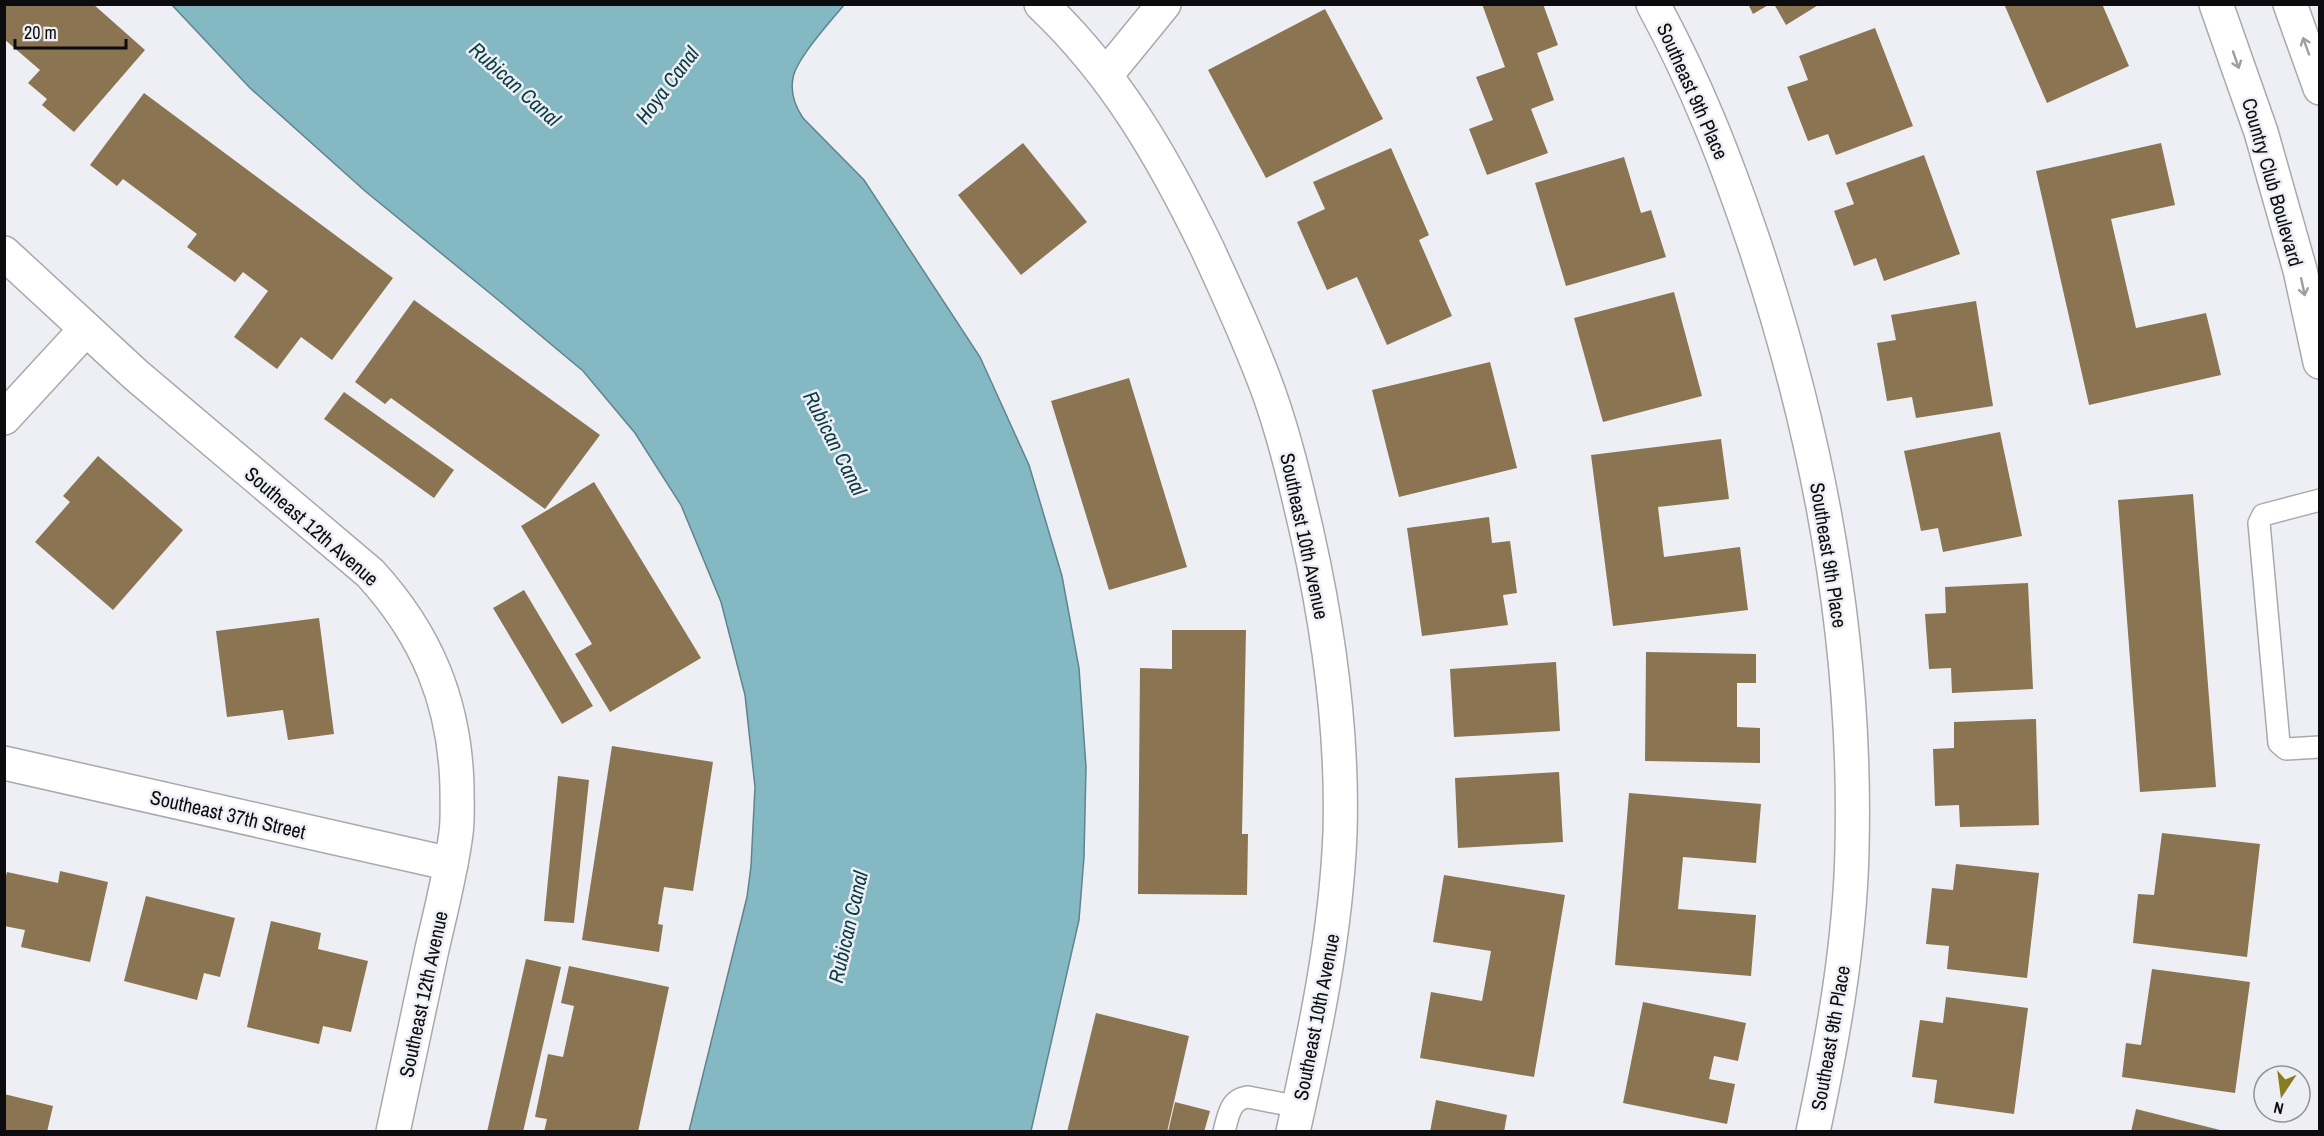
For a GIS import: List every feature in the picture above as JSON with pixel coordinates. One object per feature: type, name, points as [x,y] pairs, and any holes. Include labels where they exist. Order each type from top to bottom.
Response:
[{"type":"street","name":"Southeast 10th Avenue","points":[[1041,4],[1063,25],[1107,75],[1144,131],[1187,208],[1241,320],[1270,394],[1293,471],[1319,586],[1331,664],[1339,767],[1340,831],[1329,959],[1296,1119]]},
{"type":"street","points":[[1107,75],[1164,4]]},
{"type":"street","name":"Southeast 9th Place","points":[[1653,4],[1703,103],[1728,165],[1778,316],[1802,406],[1828,535],[1844,652],[1852,770],[1852,850],[1847,930],[1830,1050],[1813,1131]]},
{"type":"street","name":"Country Club Boulevard","points":[[2217,4],[2264,143],[2300,270],[2319,362]]},
{"type":"street","points":[[2290,4],[2319,88]]},
{"type":"street","name":"Southeast 12th Avenue","points":[[4,253],[86,329],[370,573],[391,596],[408,620],[435,671],[443,691],[452,728],[456,766],[457,831],[393,1131]]},
{"type":"street","points":[[4,418],[86,329]]},
{"type":"street","name":"Southeast 37th Street","points":[[4,763],[451,864]]},
{"type":"lane","points":[[2319,500],[2263,515],[2259,523],[2279,743],[2286,749],[2319,747]]},
{"type":"lane","points":[[1224,1131],[1232,1106],[1241,1098],[1248,1097],[1296,1119]]},
{"type":"water","points":[[172,5],[844,5],[800,61],[793,78],[792,89],[796,104],[803,118],[864,180],[980,357],[1029,465],[1062,576],[1079,668],[1086,767],[1084,857],[1079,920],[1031,1131],[689,1131],[747,897],[755,787],[745,695],[721,602],[681,505],[635,433],[583,371],[365,191],[250,88]]},
{"type":"building","points":[[4,4],[93,4],[145,50],[74,132],[42,105],[47,99],[28,83],[40,70],[4,39]]},
{"type":"building","points":[[1482,4],[1543,4],[1558,45],[1537,53],[1554,100],[1531,109],[1548,153],[1487,175],[1469,129],[1493,120],[1476,77],[1505,67]]},
{"type":"building","points":[[1748,4],[1770,4],[1753,14]]},
{"type":"building","points":[[1774,4],[1820,4],[1786,25]]},
{"type":"building","points":[[2004,4],[2102,4],[2129,66],[2047,103]]},
{"type":"building","points":[[1325,9],[1383,119],[1266,178],[1208,70]]},
{"type":"building","points":[[1875,28],[1913,126],[1836,155],[1828,134],[1808,141],[1787,87],[1808,80],[1799,56]]},
{"type":"building","points":[[144,93],[393,278],[332,360],[301,337],[277,369],[234,337],[268,291],[243,272],[235,282],[187,247],[197,234],[123,179],[117,186],[90,165]]},
{"type":"building","points":[[1023,143],[1087,222],[1021,275],[958,195]]},
{"type":"building","points":[[2161,143],[2175,205],[2111,219],[2136,328],[2206,313],[2221,375],[2089,405],[2036,171]]},
{"type":"building","points":[[1391,148],[1429,235],[1419,240],[1452,316],[1387,345],[1357,277],[1327,290],[1297,222],[1325,209],[1313,182]]},
{"type":"building","points":[[1924,155],[1960,254],[1884,281],[1876,258],[1854,266],[1834,211],[1854,204],[1846,183]]},
{"type":"building","points":[[1624,157],[1641,213],[1651,210],[1666,257],[1566,286],[1535,183]]},
{"type":"building","points":[[1674,292],[1702,396],[1603,422],[1574,318]]},
{"type":"building","points":[[414,300],[600,435],[545,509],[391,398],[385,404],[355,382]]},
{"type":"building","points":[[1976,301],[1993,406],[1916,418],[1912,397],[1887,401],[1877,343],[1896,340],[1891,315]]},
{"type":"building","points":[[1490,362],[1517,468],[1399,497],[1372,390]]},
{"type":"building","points":[[1129,378],[1187,567],[1109,590],[1051,401]]},
{"type":"building","points":[[344,392],[454,470],[434,498],[324,419]]},
{"type":"building","points":[[2000,432],[2022,536],[1943,552],[1938,528],[1921,531],[1904,451]]},
{"type":"building","points":[[1721,439],[1729,499],[1658,507],[1664,557],[1740,547],[1748,610],[1613,626],[1591,455]]},
{"type":"building","points":[[98,456],[183,530],[113,610],[35,542],[70,502],[63,496]]},
{"type":"building","points":[[594,482],[701,658],[610,712],[575,654],[592,644],[521,526]]},
{"type":"building","points":[[2193,494],[2216,787],[2140,792],[2118,500]]},
{"type":"building","points":[[1489,517],[1492,543],[1510,541],[1517,593],[1503,595],[1508,625],[1422,636],[1407,528]]},
{"type":"building","points":[[2028,583],[2033,689],[1952,693],[1951,668],[1929,669],[1925,614],[1946,613],[1945,587]]},
{"type":"building","points":[[524,590],[593,706],[562,724],[493,608]]},
{"type":"building","points":[[319,618],[334,734],[288,740],[283,710],[227,717],[216,631]]},
{"type":"building","points":[[1172,630],[1246,630],[1242,834],[1248,834],[1247,895],[1138,894],[1140,668],[1172,669]]},
{"type":"building","points":[[1646,652],[1756,654],[1756,683],[1737,683],[1737,727],[1760,728],[1760,763],[1645,761]]},
{"type":"building","points":[[1556,662],[1560,731],[1454,737],[1450,669]]},
{"type":"building","points":[[2036,719],[2039,825],[1960,827],[1959,805],[1935,806],[1933,749],[1954,748],[1954,722]]},
{"type":"building","points":[[612,746],[713,762],[693,891],[664,887],[658,924],[663,925],[659,952],[582,940]]},
{"type":"building","points":[[1559,772],[1563,842],[1458,848],[1455,778]]},
{"type":"building","points":[[558,776],[589,780],[574,923],[544,921]]},
{"type":"building","points":[[1629,793],[1761,804],[1756,863],[1683,857],[1678,909],[1756,915],[1751,976],[1615,965]]},
{"type":"building","points":[[2162,833],[2260,844],[2247,957],[2133,943],[2138,894],[2154,895]]},
{"type":"building","points":[[1956,864],[2039,873],[2027,978],[1947,969],[1949,946],[1926,944],[1932,888],[1953,890]]},
{"type":"building","points":[[60,871],[108,882],[90,962],[21,947],[25,930],[4,926],[4,883],[7,872],[58,883]]},
{"type":"building","points":[[1444,875],[1565,895],[1534,1077],[1420,1058],[1431,992],[1482,1001],[1491,951],[1433,942]]},
{"type":"building","points":[[146,896],[235,918],[220,977],[204,973],[197,1000],[124,981]]},
{"type":"building","points":[[271,921],[321,933],[318,949],[368,961],[351,1032],[323,1026],[319,1044],[247,1027]]},
{"type":"building","points":[[526,959],[561,967],[523,1132],[487,1132]]},
{"type":"building","points":[[569,966],[669,987],[638,1132],[544,1132],[547,1119],[535,1117],[548,1054],[563,1057],[574,1006],[561,1003]]},
{"type":"building","points":[[2152,969],[2250,982],[2235,1093],[2122,1077],[2126,1043],[2141,1045]]},
{"type":"building","points":[[1946,997],[2028,1008],[2014,1114],[1934,1103],[1937,1080],[1912,1077],[1920,1020],[1943,1023]]},
{"type":"building","points":[[1643,1002],[1746,1023],[1738,1061],[1714,1056],[1709,1079],[1735,1084],[1727,1124],[1623,1103]]},
{"type":"building","points":[[1096,1013],[1189,1036],[1167,1132],[1067,1132]]},
{"type":"building","points":[[4,1094],[53,1106],[47,1132],[4,1132]]},
{"type":"building","points":[[1436,1100],[1507,1115],[1504,1132],[1430,1132]]},
{"type":"building","points":[[1175,1102],[1210,1111],[1204,1132],[1168,1132]]},
{"type":"building","points":[[2136,1109],[2224,1131],[2224,1132],[2131,1132]]},
{"type":"water label","name":"Rubican Canal","points":[[515,84]]},
{"type":"water label","name":"Hoya Canal","points":[[667,85]]},
{"type":"water label","name":"Rubican Canal","points":[[835,443]]},
{"type":"water label","name":"Rubican Canal","points":[[848,927]]}]
